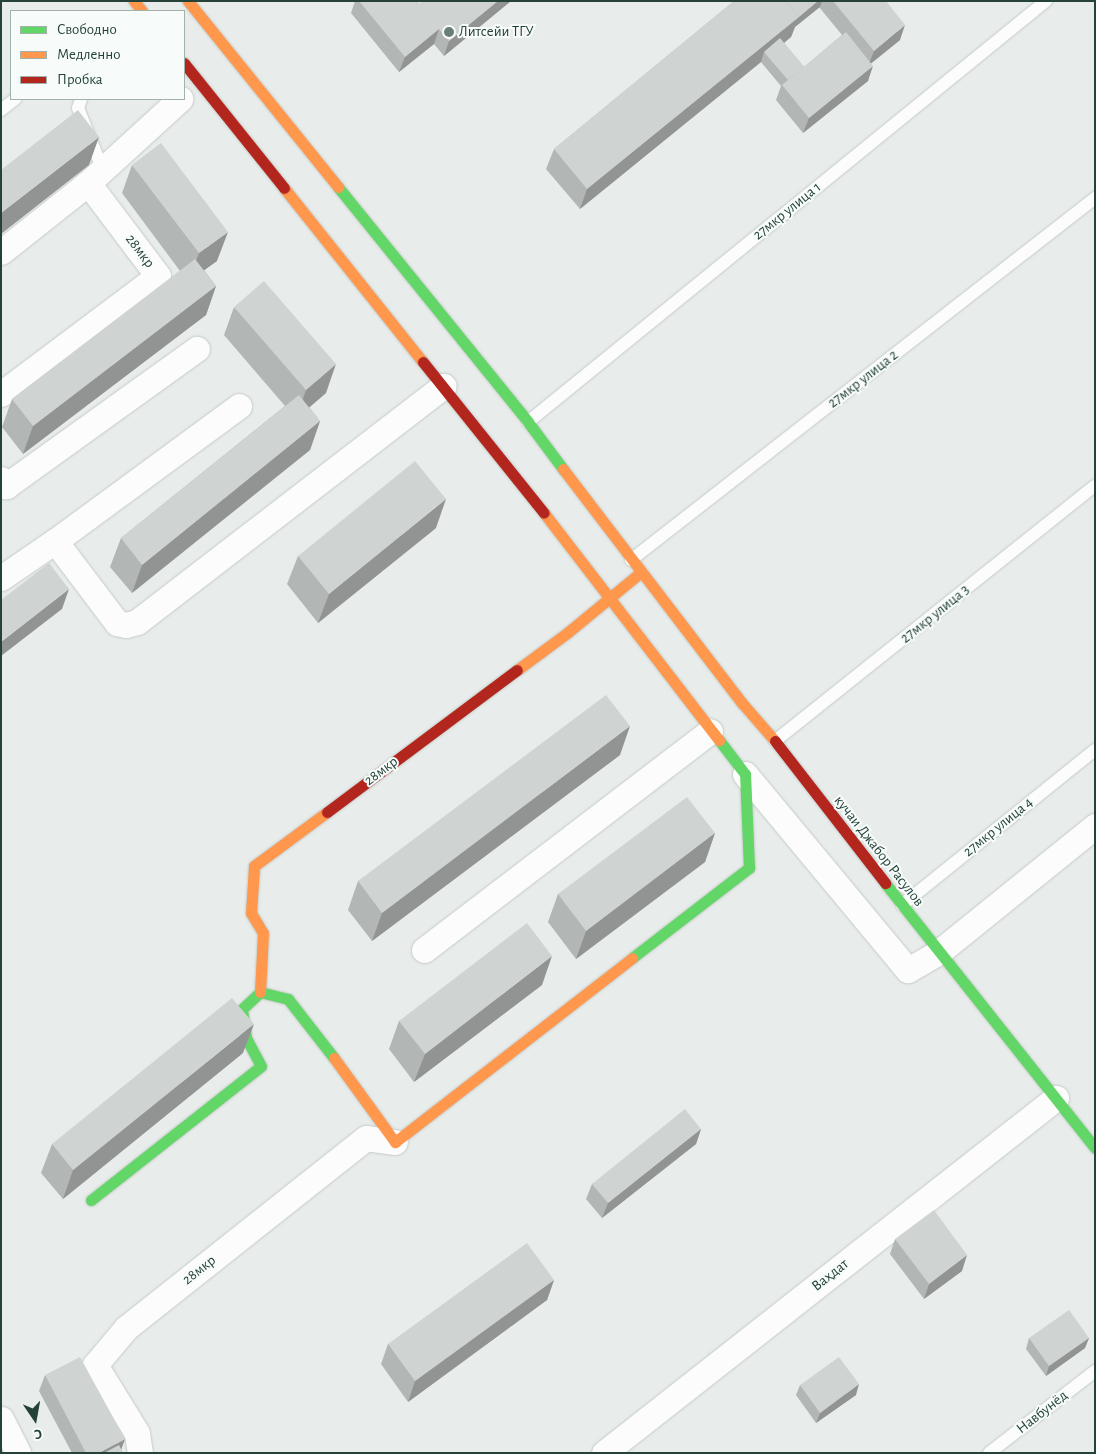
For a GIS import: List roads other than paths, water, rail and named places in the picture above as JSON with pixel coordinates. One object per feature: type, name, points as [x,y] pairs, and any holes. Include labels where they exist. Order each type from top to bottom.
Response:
[{"type":"street","name":"кучаи Джабор Расулов","points":[[188,1],[528,422],[631,560],[742,703],[775,742],[1095,1148]]},
{"type":"street","points":[[189,80],[444,386],[610,597],[710,731],[908,970],[939,952],[1095,826]]},
{"type":"street","points":[[1,252],[95,175],[179,100]]},
{"type":"street","name":"28мкр","points":[[1,394],[158,276],[95,175]]},
{"type":"street","points":[[1,479],[6,486],[197,349]]},
{"type":"street","points":[[55,541],[117,623],[126,625],[136,622],[444,386]]},
{"type":"street","points":[[1,578],[55,541],[239,406]]},
{"type":"street","name":"28мкр","points":[[260,992],[263,933],[251,913],[254,866],[567,633],[641,572]]},
{"type":"street","points":[[424,950],[710,731]]},
{"type":"street","points":[[91,1200],[261,1066],[246,1038],[242,1009],[260,992],[288,999],[342,1068],[395,1142],[748,868],[745,774]]},
{"type":"street","name":"Ваҳдат","points":[[604,1453],[1056,1098]]},
{"type":"street","name":"28мкр","points":[[140,1453],[137,1433],[95,1365],[126,1328],[366,1138],[395,1142]]},
{"type":"street","points":[[1,1419],[18,1453]]},
{"type":"lane","name":"27мкр улица 1","points":[[528,422],[1046,1]]},
{"type":"lane","points":[[1,110],[14,100]]},
{"type":"lane","points":[[82,100],[78,108],[95,175]]},
{"type":"lane","name":"27мкр улица 2","points":[[631,560],[1095,198]]},
{"type":"lane","name":"27мкр улица 3","points":[[775,742],[1095,486]]},
{"type":"lane","name":"27мкр улица 4","points":[[902,905],[1095,750]]},
{"type":"lane","name":"Навбунёд","points":[[989,1453],[1095,1371]]},
{"type":"place","name":"Литсейи ТГУ","points":[[449,32]]}]
